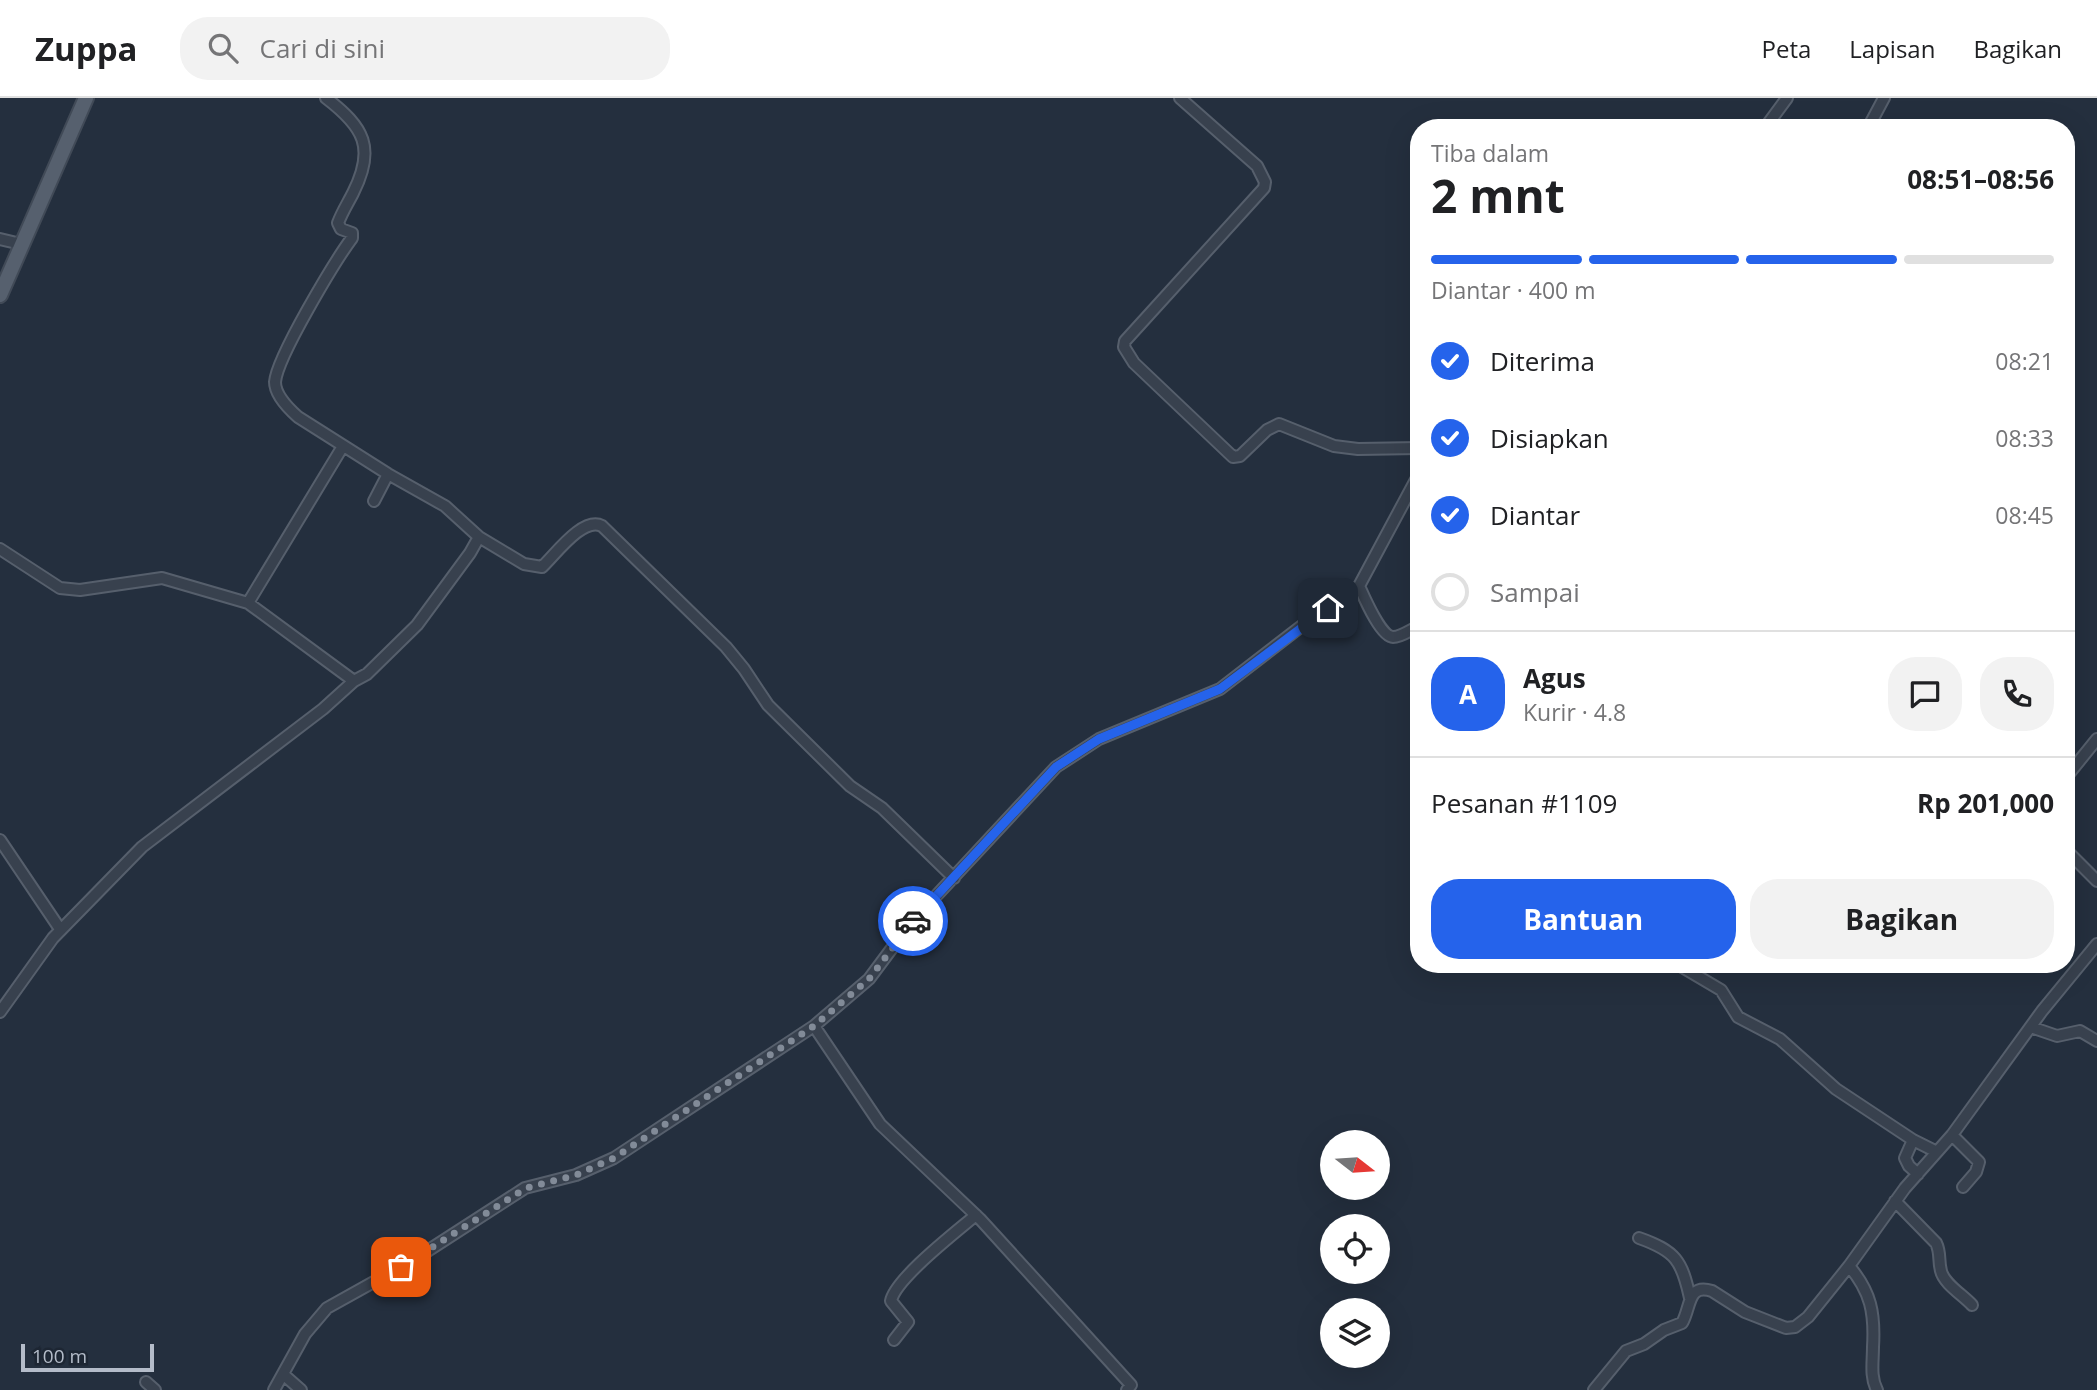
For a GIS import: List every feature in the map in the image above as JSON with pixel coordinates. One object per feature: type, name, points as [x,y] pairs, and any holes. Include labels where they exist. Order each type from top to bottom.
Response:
[{"type":"main road","points":[[0,295],[86,98]]},
{"type":"street","points":[[326,98],[358,128],[366,153],[363,172],[338,223],[341,229],[352,233],[352,238],[325,280],[282,359],[275,386],[290,410],[388,474],[446,506],[479,537],[524,564],[542,567],[563,544],[588,525],[597,523],[602,526],[726,647],[768,705],[850,786],[882,808],[954,878]]},
{"type":"street","points":[[1180,98],[1257,166],[1262,172],[1264,188],[1125,341],[1124,347],[1134,363],[1233,457],[1240,456],[1268,430],[1279,424],[1334,446],[1358,449],[1410,447]]},
{"type":"street","points":[[1772,119],[1787,98]]},
{"type":"street","points":[[1873,119],[1884,98]]},
{"type":"street","points":[[0,239],[21,244]]},
{"type":"street","points":[[248,603],[343,446]]},
{"type":"street","points":[[374,500],[388,474]]},
{"type":"street","points":[[274,1390],[305,1334],[327,1308],[415,1259],[526,1188],[576,1175],[614,1158],[814,1026],[869,979],[910,924],[1042,780],[1099,739],[1220,689],[1312,618],[1359,586],[1410,491]]},
{"type":"street","points":[[0,1012],[60,929],[142,846],[323,709],[354,681],[367,674],[417,625],[479,537]]},
{"type":"street","points":[[0,549],[49,583],[69,590],[162,578],[248,603],[354,681]]},
{"type":"street","points":[[1359,586],[1386,634],[1395,637],[1410,630]]},
{"type":"street","points":[[2075,766],[2097,739]]},
{"type":"street","points":[[0,841],[60,929]]},
{"type":"street","points":[[2075,859],[2097,881]]},
{"type":"street","points":[[2075,972],[2097,944]]},
{"type":"street","points":[[1692,973],[1721,990],[1743,1021],[1780,1039],[1829,1083],[1913,1140],[1937,1152]]},
{"type":"street","points":[[1594,1390],[1626,1351],[1644,1345],[1664,1330],[1682,1323],[1690,1297],[1696,1291],[1709,1290],[1745,1312],[1790,1328],[1808,1317],[1849,1266],[1895,1201],[1952,1135],[2074,973]]},
{"type":"street","points":[[814,1026],[880,1124],[976,1216],[1131,1388]]},
{"type":"street","points":[[2031,1027],[2057,1037],[2080,1031],[2097,1041]]},
{"type":"street","points":[[1952,1135],[1979,1162],[1976,1172],[1963,1187]]},
{"type":"street","points":[[1913,1140],[1905,1158],[1918,1174]]},
{"type":"street","points":[[1895,1201],[1936,1243],[1940,1251],[1942,1274],[1972,1305]]},
{"type":"street","points":[[894,1340],[908,1322],[891,1301],[892,1295],[907,1276],[976,1216]]},
{"type":"street","points":[[1639,1238],[1653,1243],[1679,1262],[1690,1297]]},
{"type":"street","points":[[1849,1266],[1866,1289],[1870,1303],[1874,1341],[1872,1373],[1877,1390]]},
{"type":"street","points":[[284,1375],[301,1390]]},
{"type":"way so far","points":[[401,1267],[526,1188],[591,1170],[614,1158],[814,1026],[869,979],[913,921]]},
{"type":"route","points":[[913,921],[1056,767],[1099,739],[1220,689],[1328,608]]}]
